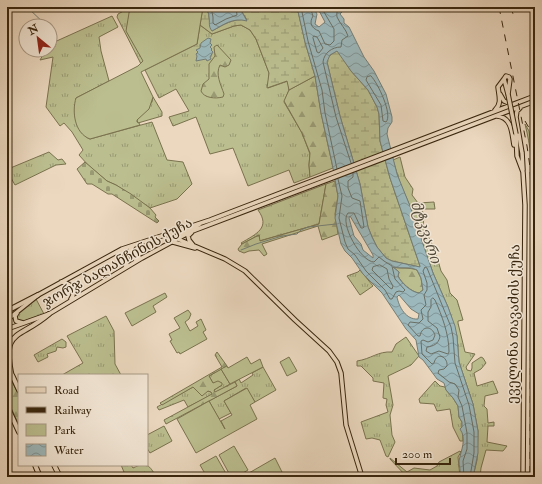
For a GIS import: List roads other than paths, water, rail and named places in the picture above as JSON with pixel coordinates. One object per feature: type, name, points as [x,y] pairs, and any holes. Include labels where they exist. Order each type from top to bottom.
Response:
[{"type":"highway","points":[[7,312],[38,295]]},
{"type":"highway","points":[[12,377],[8,356],[10,343],[16,336],[49,314]]},
{"type":"highway","points":[[7,365],[18,388]]},
{"type":"highway","points":[[7,406],[18,430]]},
{"type":"highway","points":[[35,466],[40,477]]},
{"type":"highway","points":[[54,466],[60,477]]},
{"type":"main road","points":[[506,81],[508,94]]},
{"type":"main road","points":[[506,81],[516,134],[522,153]]},
{"type":"main road","points":[[506,81],[499,88],[501,97],[506,103],[514,104]]},
{"type":"main road","points":[[491,113],[499,107],[498,87],[506,81]]},
{"type":"main road","points":[[174,239],[210,220],[535,96]]},
{"type":"main road","name":"ჯორჯ ბალანჩინის ქუჩა","points":[[7,329],[49,314],[174,239],[535,101]]},
{"type":"main road","points":[[522,153],[516,116],[517,111],[523,106]]},
{"type":"main road","points":[[496,116],[504,117],[508,121],[516,154]]},
{"type":"main road","points":[[516,134],[516,154]]},
{"type":"main road","name":"ეველინა თავაძის ქუჩა","points":[[522,153],[525,205],[523,477]]},
{"type":"main road","name":"ეველინა თავაძის ქუჩა","points":[[516,154],[523,172]]},
{"type":"main road","points":[[518,159],[523,158]]},
{"type":"main road","name":"ჯორჯ ბალანჩინის ქუჩა","points":[[7,320],[38,295],[113,253],[210,220]]},
{"type":"main road","points":[[195,230],[189,235],[188,238],[197,248]]},
{"type":"main road","points":[[166,234],[174,239],[231,262],[245,271],[295,320],[329,350],[337,362],[341,373],[346,425],[362,477]]},
{"type":"main road","points":[[136,244],[131,248],[130,254],[135,259],[142,258]]},
{"type":"main road","points":[[113,253],[120,252],[125,254],[128,260],[126,268]]},
{"type":"main road","points":[[60,282],[69,284],[72,287],[73,295],[71,300]]},
{"type":"main road","points":[[17,312],[15,316],[16,321],[19,323],[24,323]]},
{"type":"water","points":[[208,7],[239,7],[247,21],[233,21],[212,31]]},
{"type":"water","points":[[297,7],[313,7],[317,14],[315,24],[319,27],[325,22],[317,7],[341,7],[342,12],[340,14],[344,19],[344,23],[349,27],[364,57],[374,71],[386,94],[392,117],[392,122],[388,128],[387,134],[397,174],[410,206],[433,273],[455,326],[459,362],[473,404],[478,431],[478,453],[473,477],[460,477],[459,461],[463,437],[460,429],[462,427],[462,422],[459,417],[458,406],[446,390],[444,383],[437,379],[419,357],[416,340],[406,329],[382,293],[363,274],[341,244],[335,218],[338,196],[315,76]],"holes":[[[337,51],[351,71],[368,90],[377,107],[379,114],[380,141],[390,178],[420,267],[392,261],[386,258],[377,247],[372,237],[368,227],[360,184],[340,116],[327,62],[330,55]],[[350,216],[373,255],[373,258],[363,250],[361,244],[354,236],[349,218]],[[393,267],[411,268],[417,270],[421,278],[423,290],[419,293],[410,289],[399,279],[399,272]],[[399,295],[411,309],[419,314],[418,319],[414,319],[404,312],[399,305],[397,297]]]},
{"type":"water","points":[[208,38],[211,39],[210,43],[212,45],[210,47],[213,52],[210,57],[211,59],[207,61],[206,59],[196,61],[196,54],[198,52],[196,50],[200,48],[201,43]]},
{"type":"waterway","points":[[27,7],[39,18]]},
{"type":"waterway","points":[[241,250],[282,236],[297,234],[301,230],[308,227],[336,224]]},
{"type":"railway","points":[[499,7],[530,167],[530,477]]},
{"type":"railway","points":[[511,7],[513,14]]},
{"type":"railway","points":[[525,121],[535,138]]},
{"type":"water label","name":"მტკვარი","points":[[426,232]]}]
